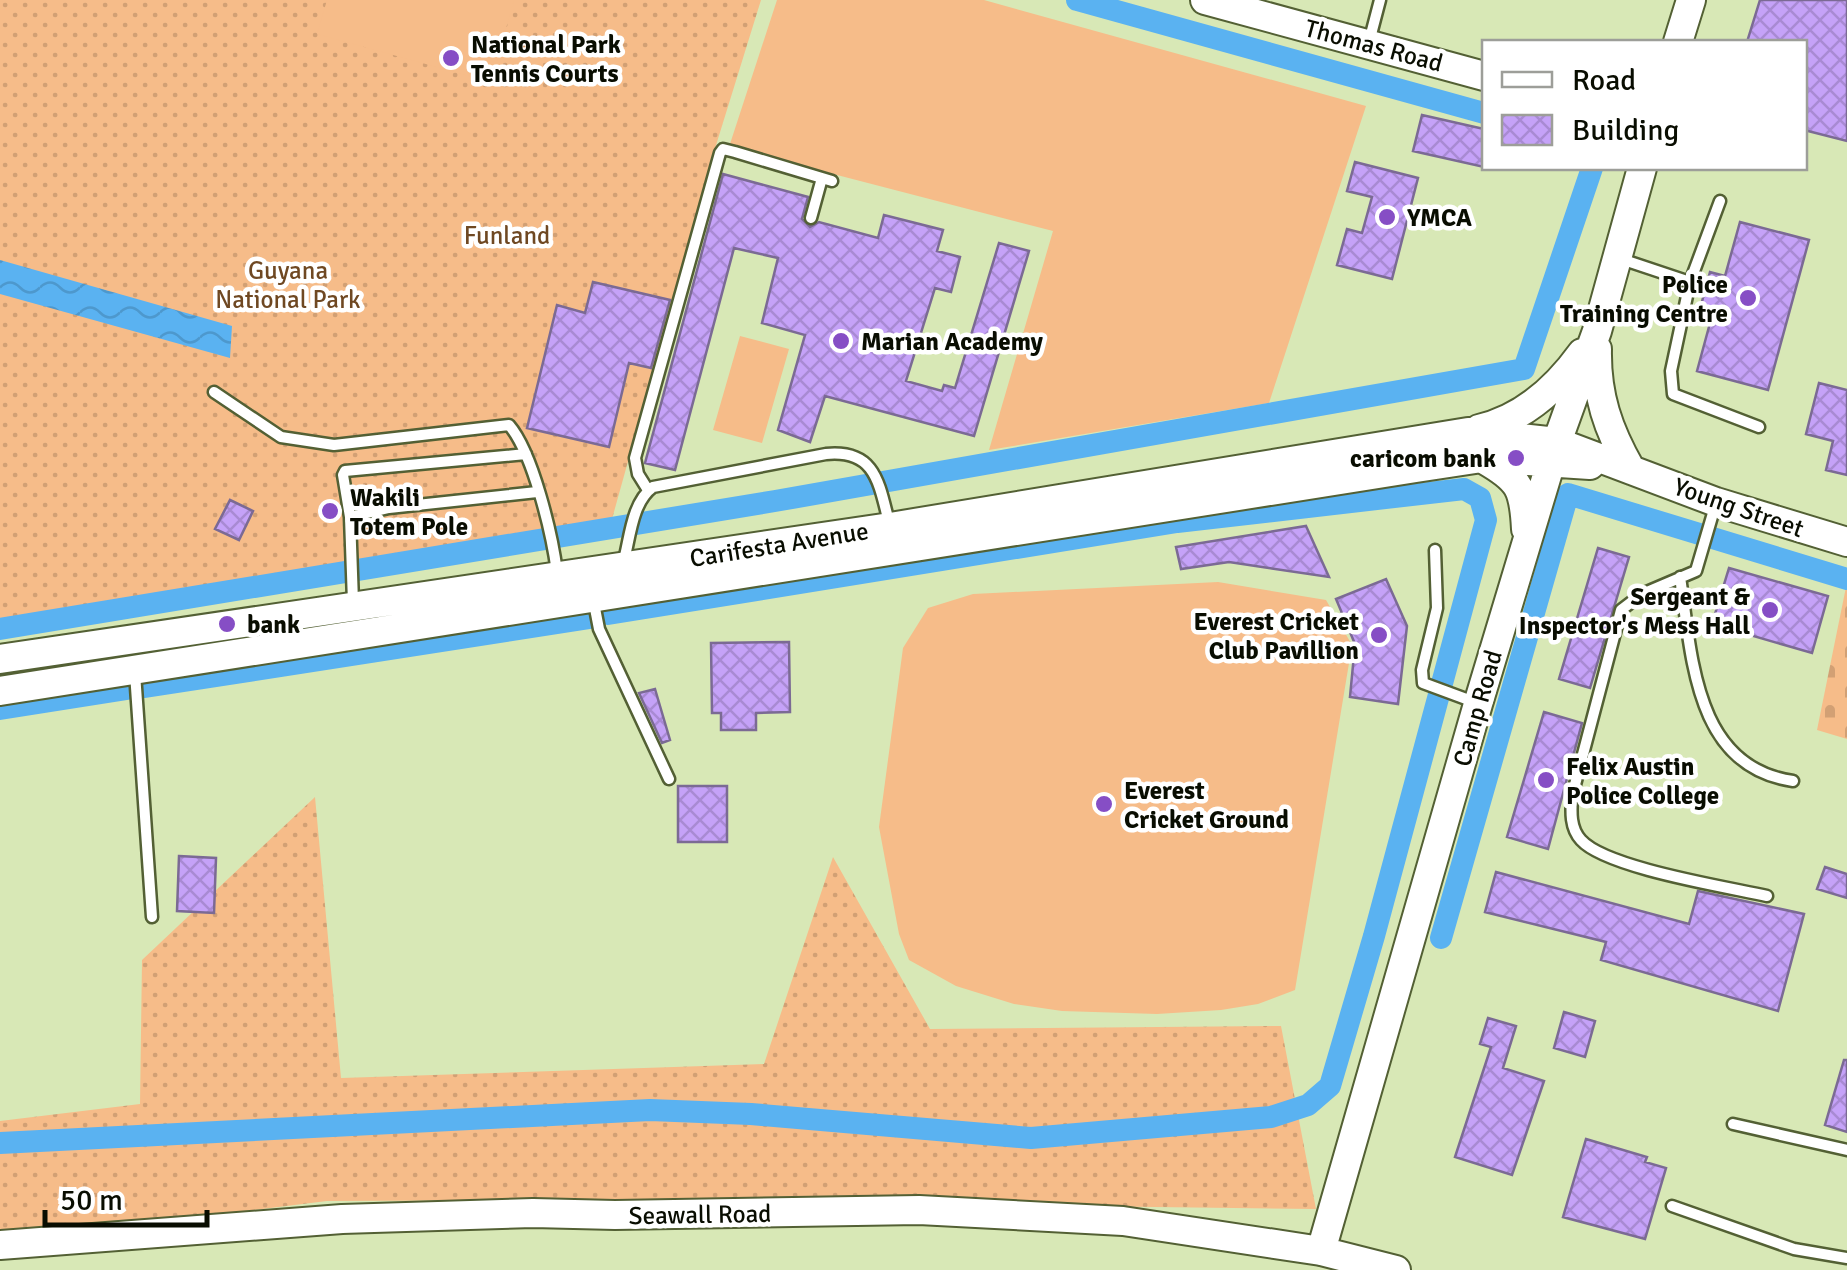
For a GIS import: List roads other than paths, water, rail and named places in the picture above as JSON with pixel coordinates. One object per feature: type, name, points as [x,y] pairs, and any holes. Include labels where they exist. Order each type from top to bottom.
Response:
[{"type":"main road","points":[[1679,40],[1691,0]]},
{"type":"main road","name":"Thomas Road","points":[[1216,2],[1482,75]]},
{"type":"main road","name":"Camp Road","points":[[1321,1251],[1470,701],[1598,331],[1641,170]]},
{"type":"main road","points":[[1468,432],[1506,423],[1530,406],[1566,375],[1598,331]]},
{"type":"main road","points":[[1598,331],[1596,377],[1604,418],[1631,470]]},
{"type":"main road","name":"Carifesta Avenue","points":[[0,660],[556,568],[1468,432],[1554,451]]},
{"type":"main road","name":"Carifesta Avenue","points":[[0,691],[897,551],[1259,490],[1554,451]]},
{"type":"main road","name":"Young Street","points":[[1554,451],[1631,470],[1715,510],[1847,542]]},
{"type":"main road","points":[[1482,458],[1516,482],[1525,505],[1527,540]]},
{"type":"main road","name":"Seawall Road","points":[[0,1244],[533,1212],[615,1216],[918,1210],[1123,1221],[1321,1251],[1396,1270]]},
{"type":"lane","points":[[1368,44],[1380,0]]},
{"type":"lane","points":[[648,490],[638,474],[635,458],[720,154],[723,150],[735,152],[827,179],[811,218]]},
{"type":"lane","points":[[1720,201],[1690,282],[1673,354],[1673,394],[1759,426]]},
{"type":"lane","points":[[1617,258],[1690,282]]},
{"type":"lane","points":[[214,392],[282,437],[334,445],[508,426],[522,440],[550,532],[556,568]]},
{"type":"lane","points":[[648,490],[848,452],[859,457],[874,478],[888,517]]},
{"type":"lane","points":[[352,600],[345,470],[526,454]]},
{"type":"lane","points":[[625,558],[635,517],[648,490]]},
{"type":"lane","points":[[350,518],[421,504],[537,492]]},
{"type":"lane","points":[[1715,510],[1696,571],[1642,594],[1620,610],[1572,796],[1574,830],[1595,852],[1615,860],[1767,896]]},
{"type":"lane","points":[[1435,550],[1437,608],[1422,683],[1470,701]]},
{"type":"lane","points":[[1680,577],[1689,638],[1711,724],[1730,750],[1750,768],[1793,781]]},
{"type":"lane","points":[[593,597],[600,629],[670,779]]},
{"type":"lane","points":[[135,670],[152,917]]},
{"type":"lane","points":[[1733,1124],[1847,1150]]},
{"type":"lane","points":[[1672,1206],[1794,1248],[1847,1258]]},
{"type":"water","points":[[0,260],[232,326],[230,358],[0,294]]},
{"type":"waterway","points":[[1077,0],[1482,112]]},
{"type":"waterway","points":[[0,629],[775,501],[1524,369],[1591,170]]},
{"type":"waterway","points":[[0,1143],[650,1110],[751,1114],[1031,1138],[1271,1117],[1308,1105],[1330,1086],[1486,520],[1480,498],[1464,489],[1177,522],[608,614]]},
{"type":"waterway","points":[[1441,938],[1568,494],[1847,579]]},
{"type":"waterway","points":[[145,687],[590,618]]},
{"type":"waterway","points":[[0,709],[127,689]]},
{"type":"place","name":"National Park Tennis Courts","points":[[451,58]]},
{"type":"place","name":"YMCA","points":[[1387,217]]},
{"type":"place","name":"Police Training Centre","points":[[1748,298]]},
{"type":"place","name":"Marian Academy","points":[[841,341]]},
{"type":"place","name":"caricom bank","points":[[1516,458]]},
{"type":"place","name":"Wakili Totem Pole","points":[[330,511]]},
{"type":"place","name":"Sergeant & Inspector's Mess Hall","points":[[1770,610]]},
{"type":"place","name":"bank","points":[[227,624]]},
{"type":"place","name":"Everest Cricket Club Pavillion","points":[[1379,635]]},
{"type":"place","name":"Felix Austin Police College","points":[[1546,780]]},
{"type":"place","name":"Everest Cricket Ground","points":[[1104,804]]},
{"type":"park label","name":"Funland","points":[[507,235]]},
{"type":"park label","name":"Guyana National Park","points":[[288,284]]}]
